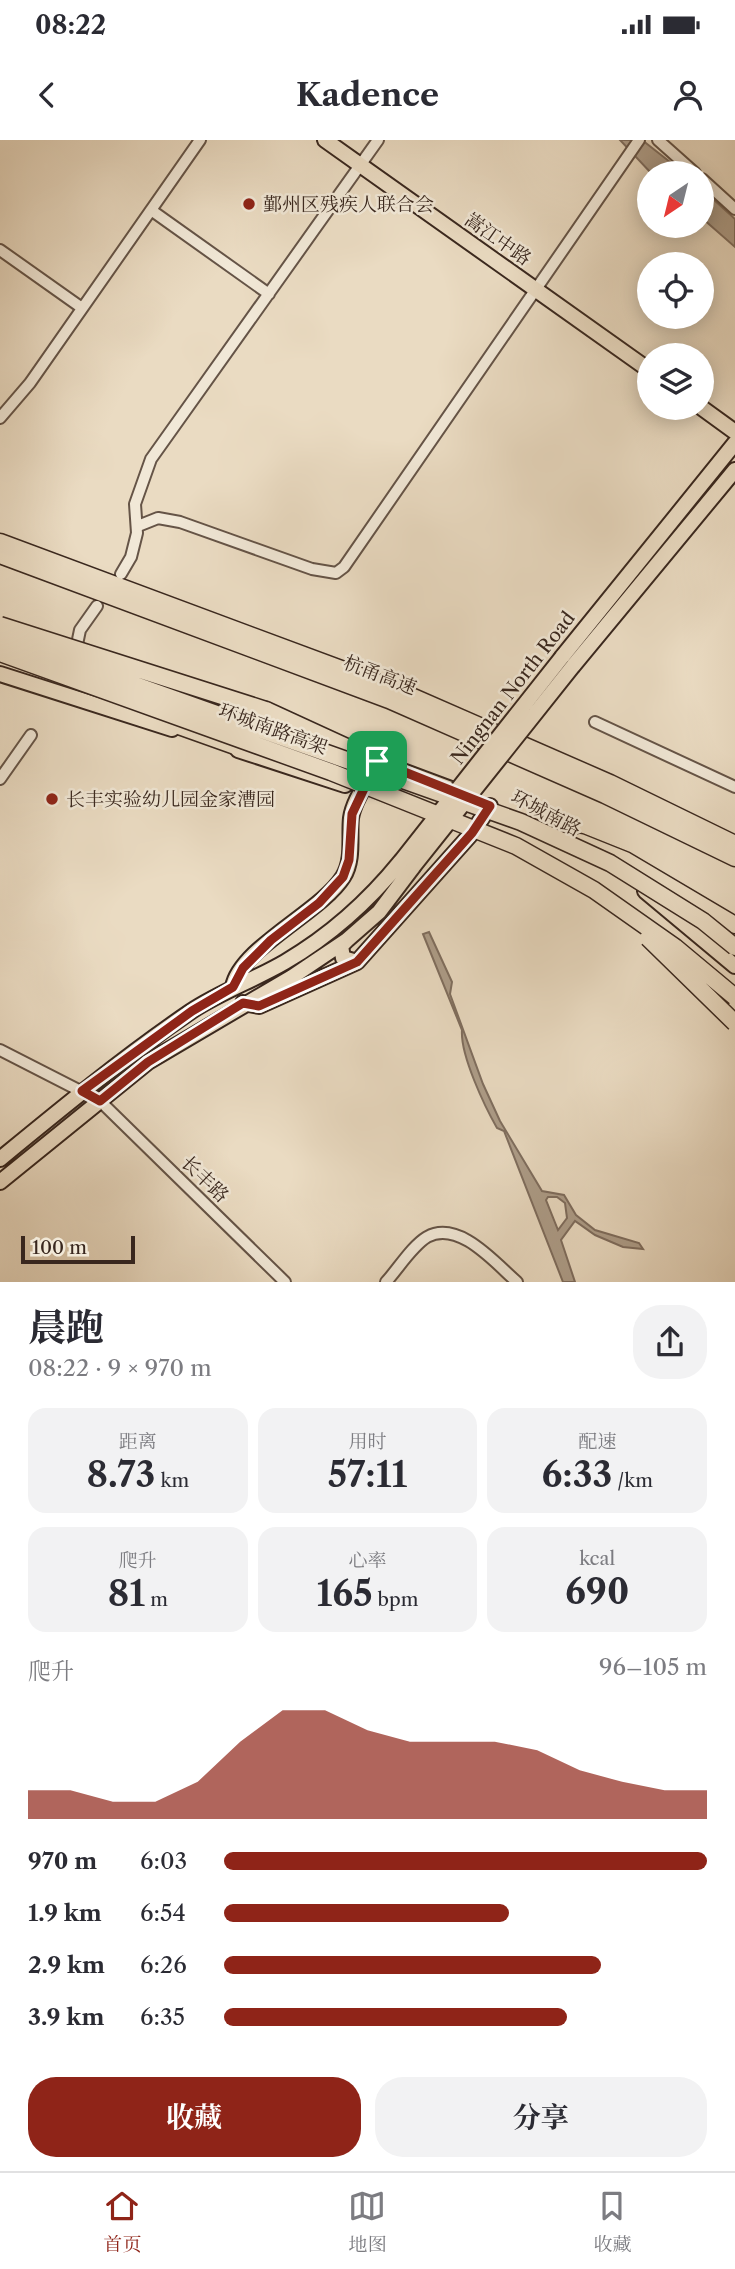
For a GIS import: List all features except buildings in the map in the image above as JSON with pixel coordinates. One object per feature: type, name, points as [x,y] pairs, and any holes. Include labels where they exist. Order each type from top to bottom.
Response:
[{"type":"highway","name":"杭甬高速","points":[[0,542],[395,689],[610,783],[735,844]]},
{"type":"highway","name":"杭甬高速","points":[[0,555],[389,700],[605,795],[735,858]]},
{"type":"highway","points":[[0,623],[266,710],[377,761]]},
{"type":"highway","name":"环城南路高架","points":[[0,637],[522,822],[610,863],[702,921],[735,947]]},
{"type":"highway","name":"环城南路高架","points":[[0,653],[331,772],[516,846],[594,890],[675,947],[735,999]]},
{"type":"highway","points":[[0,662],[335,782]]},
{"type":"highway","points":[[522,822],[625,860],[735,925]]},
{"type":"highway","points":[[670,886],[735,917]]},
{"type":"highway","points":[[594,890],[710,995],[735,1023]]},
{"type":"main road","name":"嵩江中路","points":[[325,140],[363,162],[637,353]]},
{"type":"main road","name":"嵩江中路","points":[[340,140],[363,162]]},
{"type":"main road","name":"嵩江中路","points":[[540,287],[637,361]]},
{"type":"main road","points":[[714,407],[735,422]]},
{"type":"main road","points":[[714,417],[735,432]]},
{"type":"main road","name":"Ningnan North Road","points":[[567,662],[735,443]]},
{"type":"main road","points":[[0,1182],[148,1062],[243,1003],[292,977],[347,940],[379,912],[407,864],[567,662],[735,470]]},
{"type":"main road","name":"环城南路","points":[[0,623],[250,718],[377,761],[490,806],[629,878],[735,966]]},
{"type":"main road","points":[[0,674],[335,782],[472,833],[559,875],[633,923],[735,999]]},
{"type":"main road","points":[[233,987],[235,980],[253,958],[319,903],[343,877],[349,860],[352,814],[377,761]]},
{"type":"main road","points":[[243,1003],[259,1006],[357,962],[472,833],[490,806]]},
{"type":"main road","points":[[0,1159],[82,1091],[192,1011],[329,934],[407,864]]},
{"type":"main road","points":[[347,940],[341,947],[343,958],[357,962]]},
{"type":"main road","points":[[253,958],[262,973]]},
{"type":"street","points":[[0,418],[30,383],[200,140]]},
{"type":"street","points":[[121,574],[131,557],[138,526],[135,504],[152,459],[378,140]]},
{"type":"street","points":[[138,526],[158,518],[180,522],[312,569],[336,573],[344,567],[540,287],[639,140]]},
{"type":"street","points":[[658,140],[682,161]]},
{"type":"street","points":[[714,190],[735,209]]},
{"type":"street","points":[[151,210],[269,295]]},
{"type":"street","points":[[0,250],[82,308]]},
{"type":"street","points":[[64,694],[80,630],[97,606]]},
{"type":"street","points":[[595,722],[735,787]]},
{"type":"street","points":[[0,779],[31,735]]},
{"type":"street","name":"长丰路","points":[[0,1050],[100,1101],[285,1282]]},
{"type":"street","points":[[386,1282],[426,1238],[436,1234],[469,1241],[516,1282]]},
{"type":"shaded area","points":[[620,140],[642,140],[669,161],[640,161]]},
{"type":"shaded area","points":[[714,200],[735,219],[735,247],[714,229]]},
{"type":"shaded area","points":[[429,932],[452,982],[450,994],[483,1084],[500,1121],[542,1191],[564,1195],[576,1215],[595,1230],[639,1243],[643,1249],[623,1247],[595,1235],[575,1221],[561,1240],[575,1282],[563,1282],[504,1131],[497,1128],[474,1080],[462,1041],[462,1030],[423,934]],"holes":[[[548,1197],[557,1197],[565,1203],[567,1218],[558,1230],[546,1200]]]},
{"type":"place","name":"鄞州区残疾人联合会","points":[[249,204]]},
{"type":"place","name":"长丰实验幼儿园金家漕园","points":[[52,799]]},
{"type":"route","points":[[377,761],[439,783],[490,806],[472,833],[357,962],[314,979],[259,1006],[243,1003],[148,1062],[100,1101],[82,1091],[192,1011],[233,987],[243,968],[271,940],[319,903],[343,877],[349,860],[352,814],[377,761]]}]
